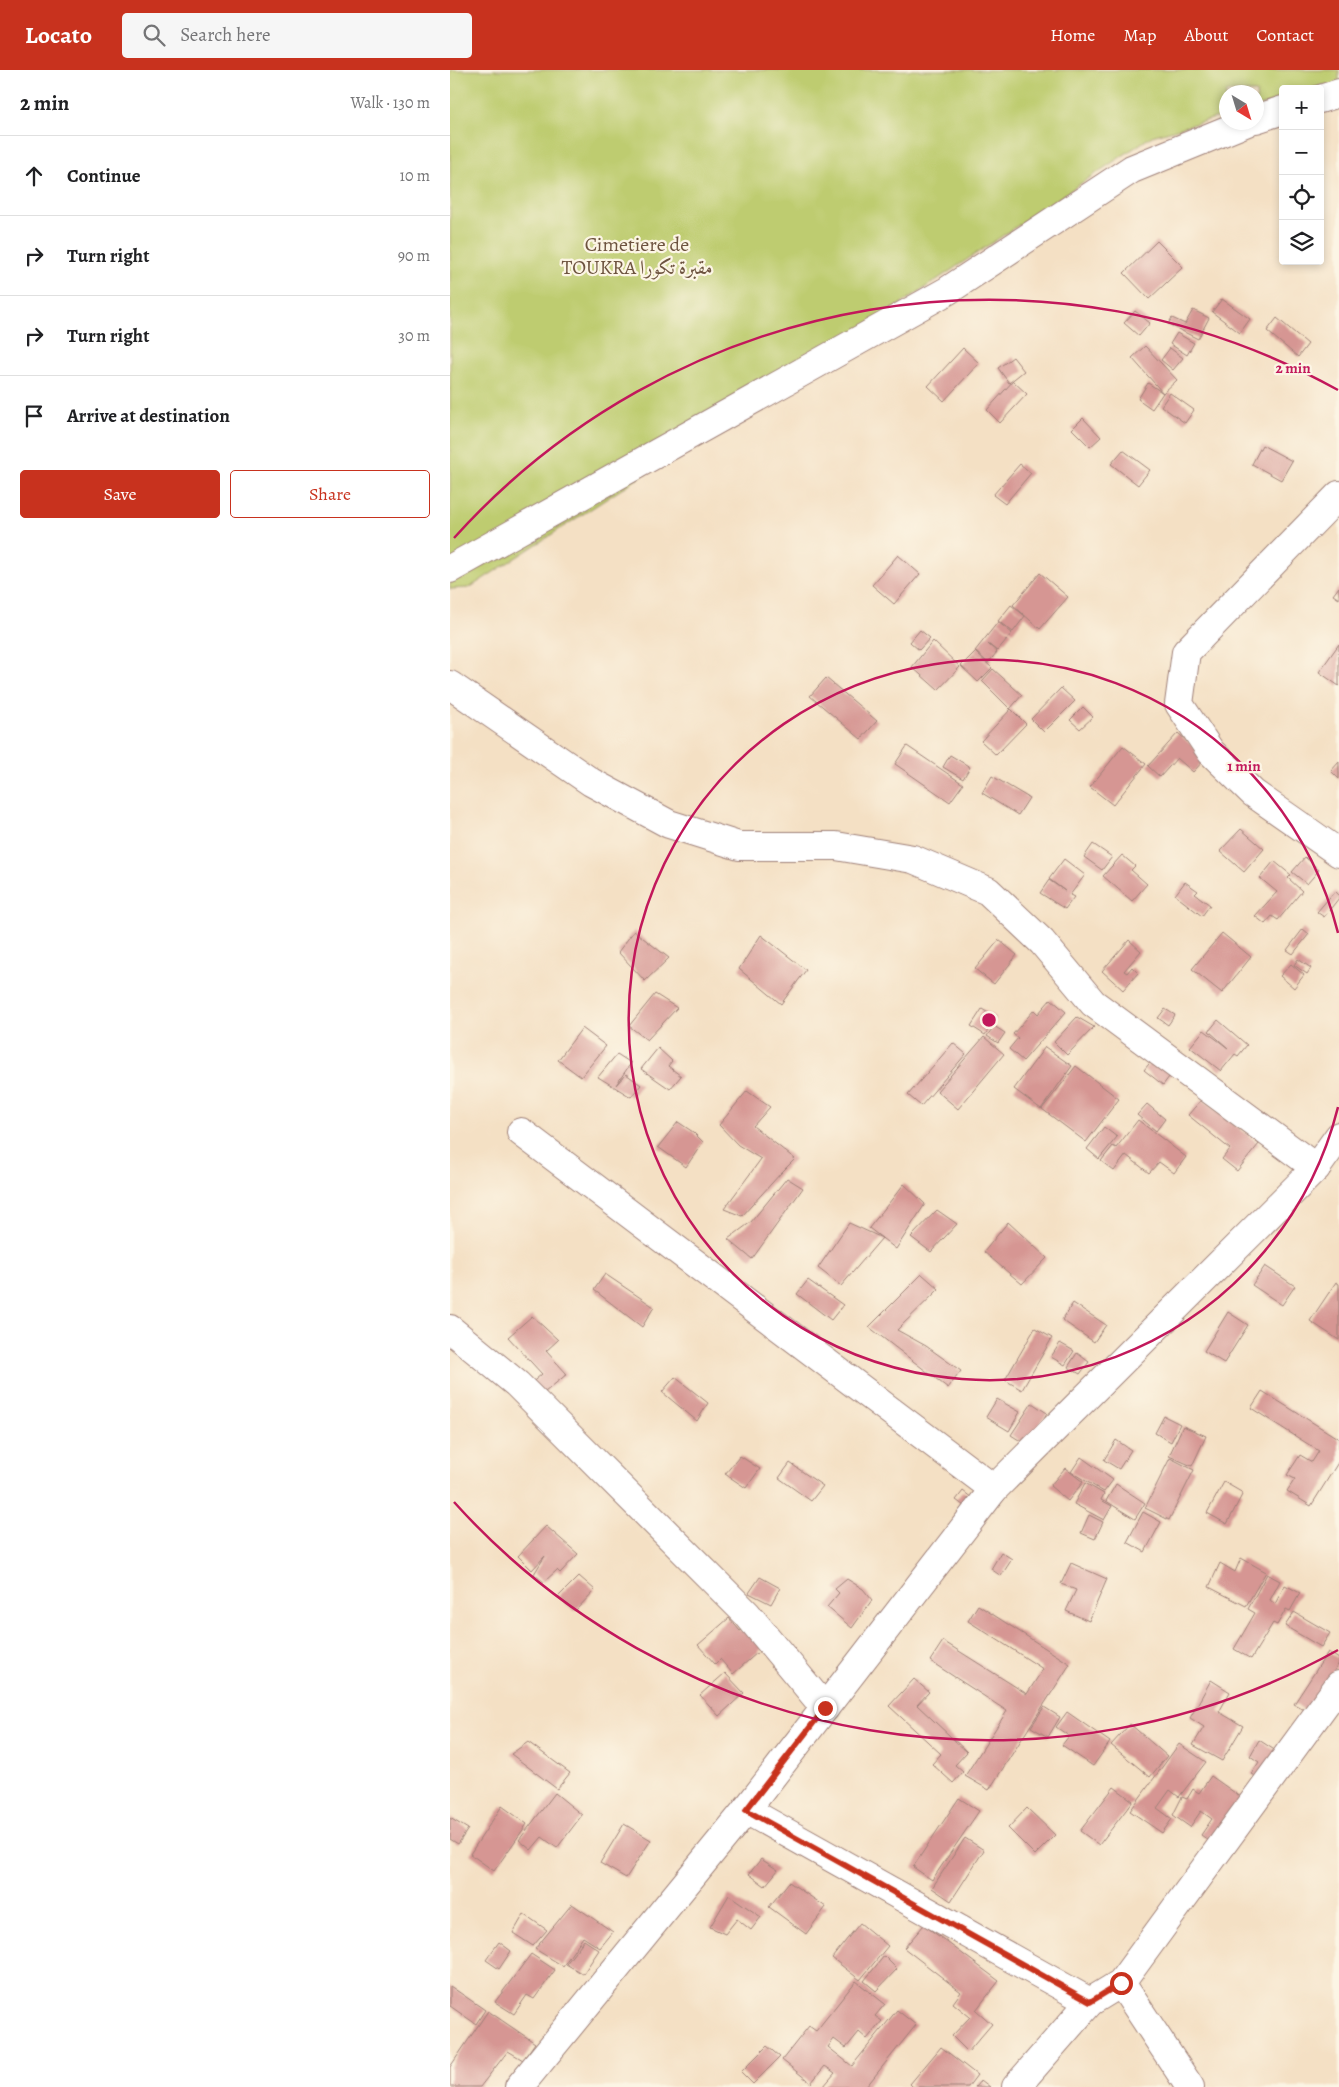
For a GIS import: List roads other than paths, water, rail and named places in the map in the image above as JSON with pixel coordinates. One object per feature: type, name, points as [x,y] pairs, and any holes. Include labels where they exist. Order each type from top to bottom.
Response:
[{"type":"street","points":[[1324,98],[1339,93]]},
{"type":"street","points":[[1264,116],[1279,111]]},
{"type":"street","points":[[450,570],[947,291],[1132,169],[1227,130]]},
{"type":"street","points":[[1339,495],[1186,652],[1179,704],[1211,752],[1253,793],[1339,853]]},
{"type":"street","points":[[450,685],[591,782],[669,824],[739,846],[836,846],[913,859],[988,891],[1042,942],[1093,1003],[1316,1168]]},
{"type":"street","points":[[521,1132],[994,1488]]},
{"type":"street","points":[[519,2087],[746,1810],[994,1488],[1316,1168],[1339,1136]]},
{"type":"street","points":[[450,1329],[518,1384],[748,1614],[825,1708]]},
{"type":"street","points":[[1016,2087],[1090,2002],[1121,1983],[1339,1685]]},
{"type":"street","points":[[746,1810],[1090,2002]]},
{"type":"street","points":[[1121,1983],[1190,2087]]},
{"type":"park label","name":"Cimetiere de TOUKRA مقبرة تكورا","points":[[637,256]]}]
